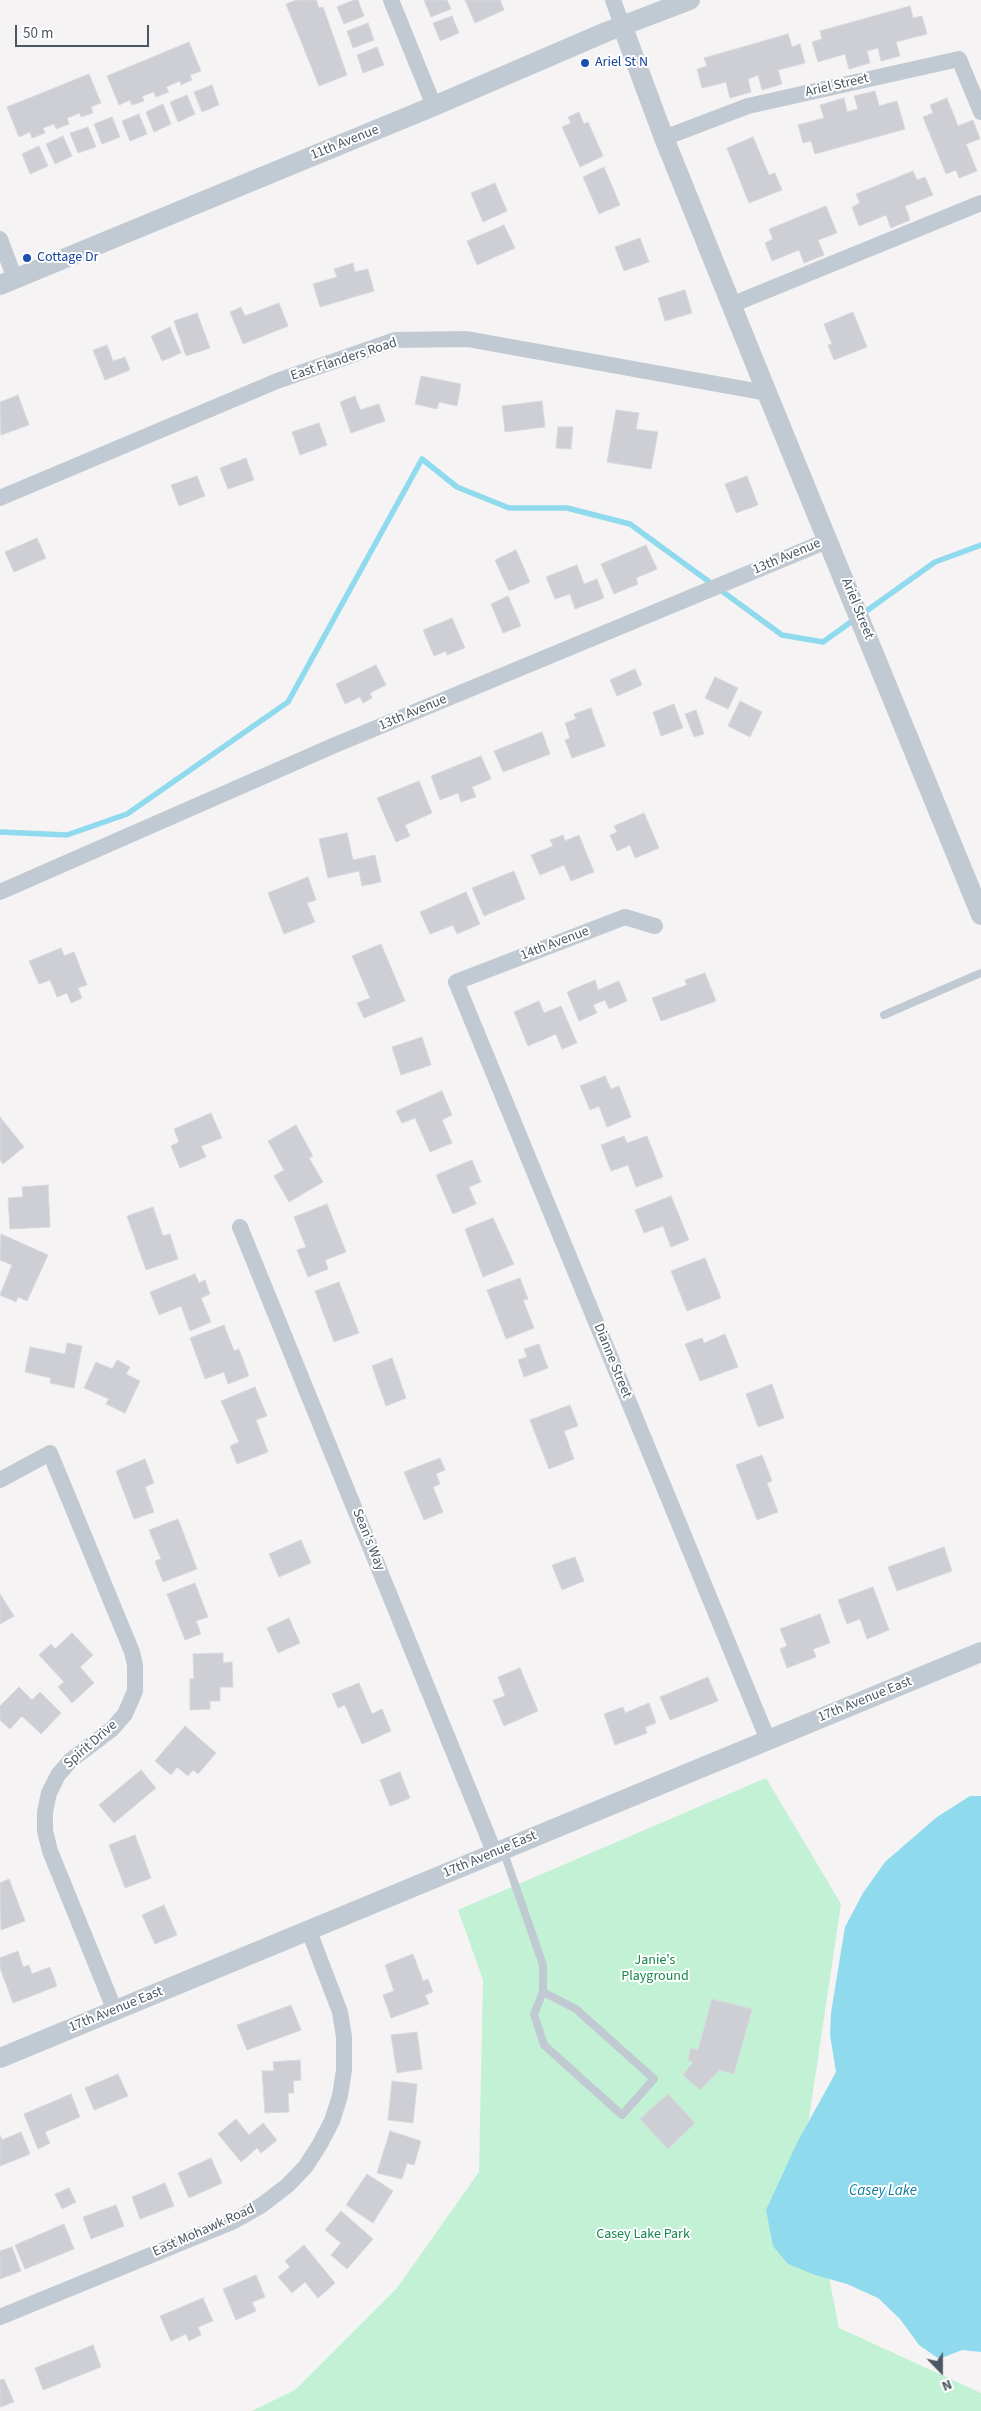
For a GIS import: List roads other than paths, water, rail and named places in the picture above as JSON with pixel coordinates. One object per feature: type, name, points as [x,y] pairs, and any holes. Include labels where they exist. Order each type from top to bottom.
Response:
[{"type":"street","points":[[391,0],[434,106]]},
{"type":"street","name":"Ariel Street","points":[[613,0],[664,138],[731,305],[981,914]]},
{"type":"street","name":"11th Avenue","points":[[8,282],[434,106],[622,25],[690,0]]},
{"type":"street","name":"Ariel Street","points":[[664,138],[748,106],[959,59],[981,112]]},
{"type":"street","points":[[731,305],[981,203]]},
{"type":"street","points":[[0,238],[8,282]]},
{"type":"street","name":"East Flanders Road","points":[[0,498],[277,381],[395,340],[466,339],[767,394]]},
{"type":"street","name":"13th Avenue","points":[[0,892],[335,745],[828,540]]},
{"type":"street","name":"14th Avenue","points":[[456,982],[625,917],[655,926]]},
{"type":"street","name":"Dianne Street","points":[[456,982],[768,1740]]},
{"type":"street","name":"Sean's Way","points":[[240,1227],[499,1852]]},
{"type":"street","name":"Spirit Drive","points":[[0,1480],[50,1453],[132,1652],[135,1665],[135,1690],[125,1714],[112,1729],[76,1756],[64,1768],[50,1793],[45,1812],[45,1832],[50,1850],[115,2011]]},
{"type":"street","name":"17th Avenue East","points":[[0,2058],[981,1652]]},
{"type":"street","name":"East Mohawk Road","points":[[0,2317],[234,2220],[262,2205],[288,2185],[306,2166],[332,2120],[340,2096],[344,2070],[344,2037],[340,2012],[309,1931]]},
{"type":"lane","points":[[884,1015],[981,972]]},
{"type":"lane","points":[[499,1852],[543,1965],[542,1992],[534,2014],[544,2045],[622,2115],[654,2079],[576,2009],[542,1992]]},
{"type":"water","name":"Casey Lake","points":[[970,1796],[981,1796],[981,2352],[962,2350],[939,2359],[919,2345],[900,2319],[878,2298],[847,2284],[815,2275],[788,2264],[773,2246],[766,2210],[798,2141],[836,2072],[830,2035],[831,2013],[845,1927],[863,1893],[885,1862],[937,1817]]},
{"type":"waterway","points":[[0,832],[67,835],[127,814],[288,702],[422,459],[457,487],[509,508],[567,508],[630,524],[782,635],[823,642],[935,562],[981,545]]},
{"type":"place","name":"Ariel St N","points":[[585,63]]},
{"type":"place","name":"Cottage Dr","points":[[27,258]]},
{"type":"park label","name":"Janie's Playground","points":[[655,1969]]},
{"type":"park label","name":"Casey Lake Park","points":[[643,2235]]}]
